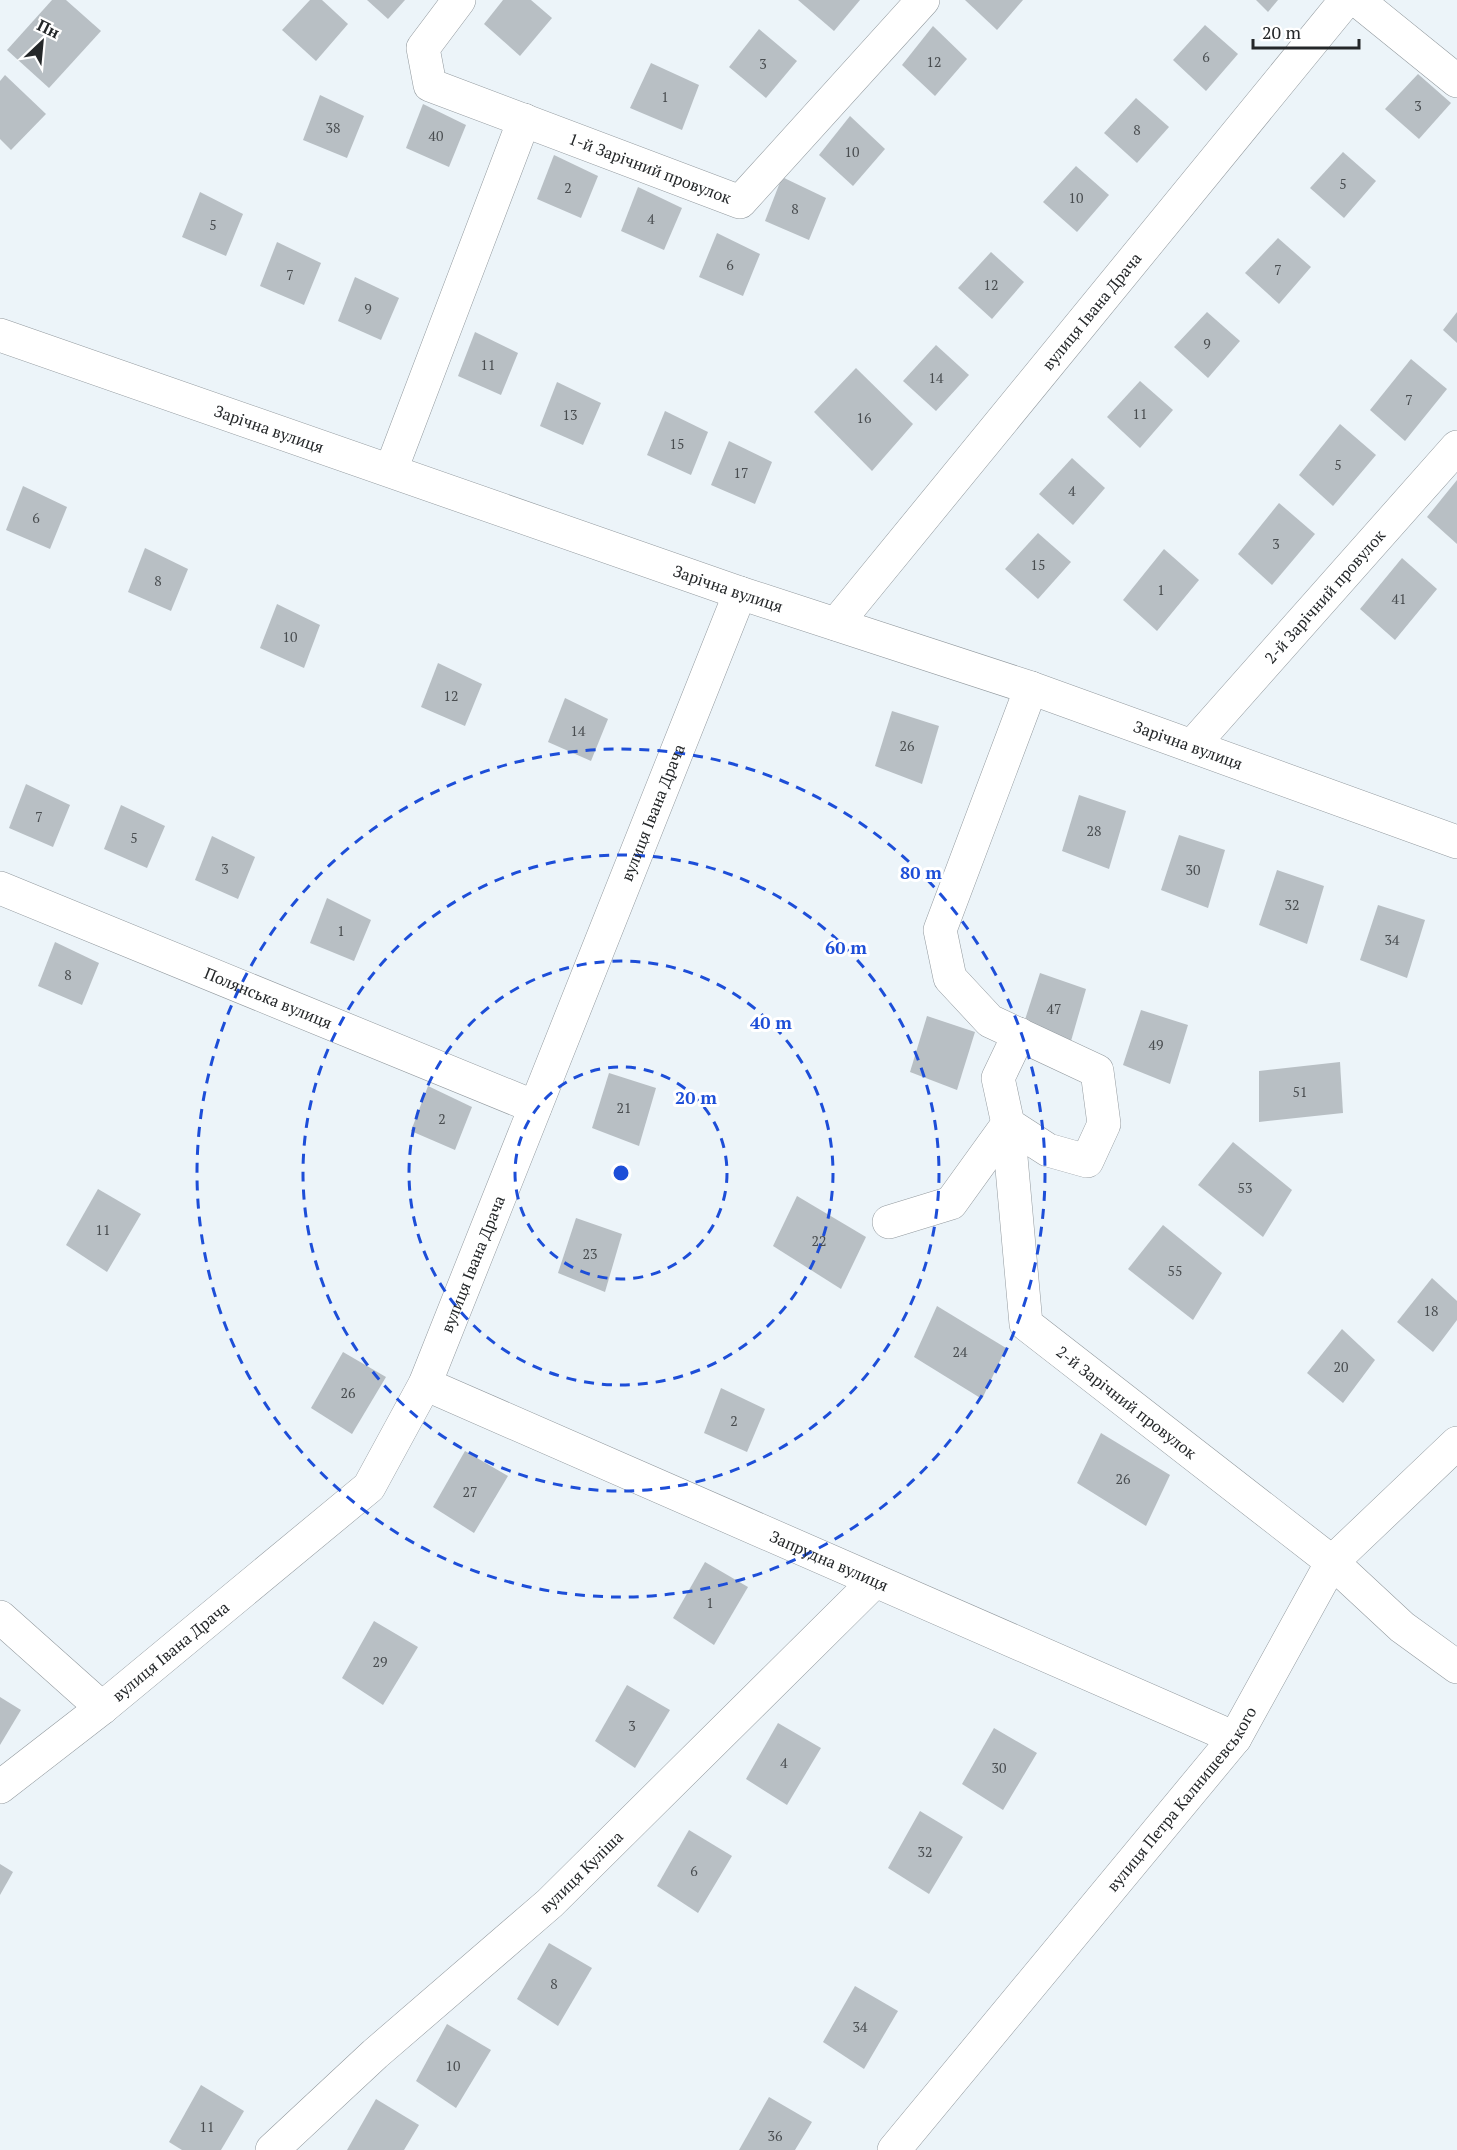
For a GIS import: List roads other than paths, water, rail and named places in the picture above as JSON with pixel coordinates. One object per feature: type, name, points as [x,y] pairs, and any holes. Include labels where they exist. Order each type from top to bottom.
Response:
[{"type":"street","name":"1-й Зарічний провулок","points":[[459,0],[423,48],[430,85],[740,202],[923,0]]},
{"type":"street","name":"вулиця Івана Драча","points":[[836,624],[1346,0]]},
{"type":"street","points":[[1357,0],[1457,81]]},
{"type":"street","points":[[391,470],[524,120]]},
{"type":"street","name":"Зарічна вулиця","points":[[0,335],[740,593],[1031,688],[1457,842]]},
{"type":"street","name":"2-й Зарічний провулок","points":[[1192,746],[1457,447]]},
{"type":"street","name":"вулиця Івана Драча","points":[[0,1787],[102,1708],[369,1487],[424,1384],[740,593]]},
{"type":"street","points":[[889,1222],[951,1203],[1008,1124],[1048,1150],[1087,1161],[1104,1125],[1096,1071],[990,1021],[950,978],[940,930],[1031,688]]},
{"type":"street","name":"Полянська вулиця","points":[[0,888],[535,1107]]},
{"type":"street","name":"2-й Зарічний провулок","points":[[1019,1034],[998,1078],[1008,1124],[1026,1324],[1332,1562],[1402,1627],[1457,1667]]},
{"type":"street","name":"Запрудна вулиця","points":[[424,1384],[1235,1738]]},
{"type":"street","name":"вулиця Петра Калнишевського","points":[[894,2150],[1235,1738],[1332,1562],[1457,1443]]},
{"type":"street","name":"вулиця Куліша","points":[[272,2150],[375,2054],[550,1903],[875,1581]]},
{"type":"street","points":[[0,1617],[102,1708]]}]
